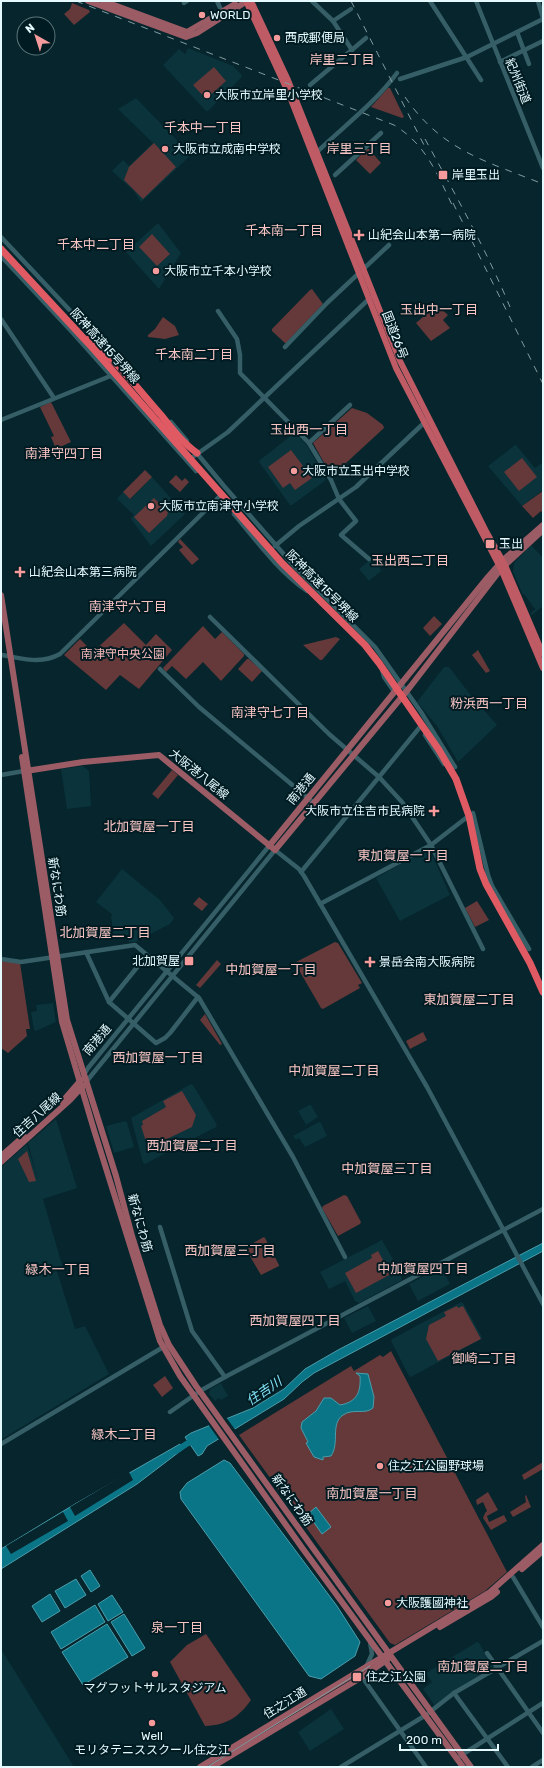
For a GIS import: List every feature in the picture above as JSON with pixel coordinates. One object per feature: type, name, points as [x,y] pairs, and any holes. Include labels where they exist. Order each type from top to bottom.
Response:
[{"type":"highway","name":"国道26号","points":[[246,1],[288,80],[317,152],[396,368],[426,420],[502,565],[543,654]]},
{"type":"highway","name":"国道26号","points":[[246,1],[288,92],[361,270],[426,420]]},
{"type":"highway","name":"阪神高速15号堺線","points":[[2,241],[282,556],[368,642],[406,694],[444,750],[462,784],[472,811],[488,877],[498,900],[527,948],[543,982]]},
{"type":"highway","name":"阪神高速15号堺線","points":[[1,249],[89,344],[282,563],[372,653],[439,750],[456,779],[469,816],[480,869],[486,884],[530,963],[543,992]]},
{"type":"highway","points":[[89,339],[102,349],[197,454]]},
{"type":"highway","points":[[282,563],[302,588],[346,631],[384,676]]},
{"type":"highway","name":"国道26号","points":[[502,565],[543,668]]},
{"type":"main road","points":[[88,1],[186,37],[201,31],[246,1]]},
{"type":"main road","points":[[103,1],[187,32],[222,12],[246,1]]},
{"type":"main road","name":"南港通","points":[[272,848],[309,798],[401,684],[502,565],[543,525]]},
{"type":"main road","name":"南港通","points":[[272,848],[314,803],[406,692],[502,565],[543,530]]},
{"type":"main road","name":"新なにわ筋","points":[[1,595],[6,656]]},
{"type":"main road","name":"新なにわ筋","points":[[1,618],[55,957],[67,1020],[166,1346],[194,1395],[212,1421],[383,1659],[460,1757],[471,1767]]},
{"type":"main road","name":"大阪港八尾線","points":[[26,771],[83,762],[159,755],[272,848]]},
{"type":"main road","name":"新なにわ筋","points":[[55,957],[61,1015],[81,1089],[155,1330],[432,1711],[460,1757],[463,1767]]},
{"type":"main road","name":"住吉八尾線","points":[[1,1156],[65,1100],[84,1075]]},
{"type":"main road","name":"住吉八尾線","points":[[1,1162],[81,1089],[86,1082]]},
{"type":"main road","points":[[383,1659],[490,1592],[543,1544]]},
{"type":"main road","points":[[390,1654],[491,1597],[543,1551]]},
{"type":"main road","name":"住之江通","points":[[200,1767],[364,1668],[383,1659]]},
{"type":"main road","name":"住之江通","points":[[212,1767],[362,1677],[383,1659]]},
{"type":"street","points":[[217,1],[222,12]]},
{"type":"street","points":[[312,1],[333,21],[352,50]]},
{"type":"street","points":[[430,1],[481,80]]},
{"type":"street","name":"紀州街道","points":[[476,1],[543,168]]},
{"type":"street","points":[[400,79],[467,57],[543,18],[538,1]]},
{"type":"street","points":[[333,21],[351,9]]},
{"type":"street","points":[[518,32],[529,64]]},
{"type":"street","points":[[310,85],[366,38]]},
{"type":"street","points":[[500,62],[543,41]]},
{"type":"street","points":[[317,152],[332,136],[367,107],[397,73]]},
{"type":"street","points":[[335,175],[381,133]]},
{"type":"street","points":[[2,241],[123,368],[314,588],[375,647],[421,712],[455,767]]},
{"type":"street","points":[[285,347],[361,270],[389,245]]},
{"type":"street","points":[[1,256],[220,496],[266,552],[298,585],[306,590],[356,639],[381,669],[384,676],[420,727],[453,779],[457,787],[473,846]]},
{"type":"street","points":[[187,461],[226,434],[370,298]]},
{"type":"street","points":[[218,311],[237,339],[240,355],[240,373],[309,442],[339,499],[356,521],[341,534],[368,559]]},
{"type":"street","points":[[1,319],[54,398]]},
{"type":"street","points":[[1,420],[112,376],[123,368]]},
{"type":"street","points":[[309,442],[350,405]]},
{"type":"street","points":[[266,552],[299,526],[356,487],[426,420]]},
{"type":"street","points":[[6,656],[36,661],[45,660],[60,654],[220,496]]},
{"type":"street","points":[[210,616],[324,729],[380,778],[402,802],[431,844],[482,949]]},
{"type":"street","points":[[160,669],[199,707],[314,803]]},
{"type":"street","points":[[301,872],[380,778],[420,727]]},
{"type":"street","points":[[1,775],[26,771]]},
{"type":"street","points":[[473,813],[492,886],[529,949]]},
{"type":"street","points":[[320,904],[431,844],[466,818]]},
{"type":"street","points":[[272,848],[301,872],[427,1087],[543,1304]]},
{"type":"street","name":"南港通","points":[[84,1075],[88,1068],[167,971],[272,848]]},
{"type":"street","name":"南港通","points":[[86,1082],[134,1024],[272,848]]},
{"type":"street","points":[[1,959],[21,962],[135,945],[198,997],[293,1157],[345,1257]]},
{"type":"street","points":[[86,952],[109,1002],[156,1043],[170,1033],[198,997]]},
{"type":"street","points":[[109,1002],[147,955]]},
{"type":"street","points":[[170,1412],[200,1391],[225,1377],[543,1209]]},
{"type":"street","points":[[160,1227],[192,1331],[225,1377]]},
{"type":"street","points":[[1,1444],[166,1346]]},
{"type":"street","points":[[513,1577],[543,1627]]},
{"type":"street","points":[[341,1767],[426,1715],[454,1693],[543,1640]]},
{"type":"street","points":[[364,1668],[370,1661],[372,1654],[370,1641]]},
{"type":"street","points":[[487,1653],[543,1733]]},
{"type":"street","points":[[362,1677],[426,1767]]},
{"type":"street","points":[[454,1693],[508,1767]]},
{"type":"street","points":[[460,1757],[543,1703]]},
{"type":"street","points":[[532,1767],[543,1760]]},
{"type":"shaded area","name":"大阪市立岸里小学校","points":[[188,48],[233,66],[242,75],[241,78],[208,111],[206,111],[163,65],[179,49],[185,54]]},
{"type":"shaded area","name":"大阪市立成南中学校","points":[[136,98],[191,155],[141,202],[134,191],[112,171],[123,160],[129,166],[153,143],[118,109]]},
{"type":"shaded area","name":"大阪市立千本小学校","points":[[158,223],[181,253],[159,289],[126,252]]},
{"type":"shaded area","name":"大阪市立玉出中学校","points":[[293,434],[297,435],[307,445],[326,480],[290,505],[259,462]]},
{"type":"shaded area","points":[[515,445],[535,468],[543,462],[543,490],[522,506],[488,466]]},
{"type":"shaded area","name":"大阪市立南津守小学校","points":[[152,477],[185,514],[151,546],[131,519],[134,515],[117,499],[123,492],[131,499]]},
{"type":"shaded area","points":[[531,545],[543,558],[543,606],[532,615],[530,614],[535,609],[524,594],[523,595],[513,572],[514,563]]},
{"type":"shaded area","points":[[375,556],[381,571],[369,581],[359,569]]},
{"type":"shaded area","points":[[444,667],[449,667],[473,698],[497,725],[458,762],[437,726],[417,702]]},
{"type":"shaded area","points":[[83,766],[89,771],[91,806],[67,809],[61,769]]},
{"type":"shaded area","points":[[429,848],[450,895],[400,921],[376,878]]},
{"type":"shaded area","points":[[122,869],[160,900],[174,918],[170,924],[135,942],[129,942],[127,936],[114,938],[111,916],[113,915],[96,902]]},
{"type":"shaded area","points":[[53,1003],[56,1022],[36,1031],[34,1030],[31,1012],[37,1011],[36,1005]]},
{"type":"shaded area","points":[[191,1084],[217,1125],[216,1127],[145,1164],[143,1163],[131,1118]]},
{"type":"shaded area","points":[[311,1105],[318,1117],[306,1125],[298,1111]]},
{"type":"shaded area","points":[[56,1119],[77,1188],[43,1199],[63,1268],[57,1271],[75,1329],[85,1326],[109,1374],[2,1439],[1,1167],[27,1144],[38,1180],[28,1143]]},
{"type":"shaded area","points":[[125,1121],[127,1122],[134,1147],[114,1153],[106,1126]]},
{"type":"shaded area","points":[[319,1122],[321,1123],[327,1136],[305,1147],[299,1138],[296,1140],[293,1136]]},
{"type":"shaded area","points":[[382,1240],[400,1272],[402,1280],[359,1303],[355,1301],[345,1281],[329,1289],[320,1272]]},
{"type":"shaded area","points":[[441,1267],[450,1284],[418,1301],[409,1284]]},
{"type":"shaded area","points":[[461,1302],[463,1303],[482,1337],[481,1339],[411,1377],[409,1376],[391,1341],[392,1339]]},
{"type":"shaded area","points":[[368,1306],[376,1321],[352,1333],[344,1318]]},
{"type":"shaded area","points":[[221,1383],[228,1396],[221,1400],[219,1398],[215,1401],[209,1394],[210,1389]]},
{"type":"shaded area","points":[[477,1642],[493,1667],[435,1706],[423,1689],[432,1682],[426,1673]]},
{"type":"shaded area","points":[[1,1649],[40,1712],[74,1767],[1,1767]]},
{"type":"shaded area","points":[[331,1709],[344,1729],[310,1751],[298,1732]]},
{"type":"green space","points":[[72,3],[89,10],[90,12],[74,25],[64,14],[70,9]]},
{"type":"green space","points":[[214,67],[226,81],[206,99],[193,85]]},
{"type":"green space","points":[[388,88],[390,88],[404,117],[402,118],[371,107]]},
{"type":"green space","points":[[154,143],[176,167],[143,199],[124,180],[129,167]]},
{"type":"green space","points":[[367,149],[369,149],[381,163],[370,174],[356,160]]},
{"type":"green space","points":[[152,234],[170,254],[157,266],[139,247]]},
{"type":"green space","points":[[312,289],[323,304],[285,343],[272,331],[272,329]]},
{"type":"green space","points":[[437,305],[448,315],[443,320],[450,328],[431,341],[416,323]]},
{"type":"green space","points":[[163,317],[175,326],[179,335],[165,339],[148,337],[148,335],[155,329]]},
{"type":"green space","points":[[51,402],[71,442],[56,449],[51,437],[54,436],[40,407]]},
{"type":"green space","points":[[352,408],[367,413],[383,425],[384,428],[333,475],[331,475],[313,443]]},
{"type":"green space","points":[[291,450],[312,478],[295,490],[290,483],[283,488],[268,467]]},
{"type":"green space","points":[[522,458],[537,477],[519,491],[504,472]]},
{"type":"green space","points":[[145,470],[152,477],[130,499],[123,492]]},
{"type":"green space","points":[[176,475],[182,481],[185,478],[189,482],[180,492],[169,482]]},
{"type":"green space","points":[[543,491],[543,513],[541,511],[533,518],[522,506]]},
{"type":"green space","points":[[154,498],[168,512],[167,516],[149,533],[134,517]]},
{"type":"green space","points":[[180,539],[199,559],[192,565],[179,550],[183,547],[178,542]]},
{"type":"green space","points":[[434,616],[442,624],[430,636],[423,628]]},
{"type":"green space","name":"南津守中央公園","points":[[124,623],[146,645],[156,634],[172,650],[139,689],[120,675],[106,690],[64,655],[80,639],[93,652]]},
{"type":"green space","name":"南津守中央公園","points":[[203,626],[215,639],[222,632],[244,654],[244,656],[221,681],[203,662],[186,679],[172,666],[166,672],[163,668]]},
{"type":"green space","points":[[336,637],[340,639],[322,660],[320,660],[303,645]]},
{"type":"green space","points":[[478,650],[490,671],[486,673],[472,655]]},
{"type":"green space","points":[[247,659],[249,659],[262,671],[252,682],[238,669]]},
{"type":"green space","points":[[172,770],[178,775],[158,799],[152,794]]},
{"type":"green space","points":[[199,897],[208,904],[202,911],[193,904]]},
{"type":"green space","points":[[477,901],[489,920],[475,927],[465,908]]},
{"type":"green space","points":[[335,942],[338,943],[362,983],[358,985],[360,988],[323,1009],[296,965],[296,962]]},
{"type":"green space","points":[[217,960],[221,964],[200,988],[196,985]]},
{"type":"green space","points":[[1,961],[20,963],[30,1029],[26,1029],[27,1036],[8,1053],[1,1048]]},
{"type":"green space","points":[[205,1014],[222,1044],[220,1045],[200,1020]]},
{"type":"green space","points":[[423,1032],[427,1040],[410,1049],[406,1041]]},
{"type":"green space","points":[[182,1091],[196,1115],[192,1127],[148,1148],[141,1126],[143,1125],[142,1121],[166,1107],[163,1101]]},
{"type":"green space","points":[[27,1151],[36,1181],[29,1182],[18,1159]]},
{"type":"green space","points":[[344,1195],[347,1196],[361,1222],[338,1236],[322,1208],[323,1206]]},
{"type":"green space","points":[[264,1237],[279,1266],[261,1275],[245,1248]]},
{"type":"green space","points":[[378,1251],[391,1274],[356,1293],[345,1273],[372,1258],[371,1255]]},
{"type":"green space","points":[[457,1306],[458,1308],[463,1306],[481,1339],[438,1361],[426,1339],[429,1325],[446,1316],[444,1312]]},
{"type":"green space","name":"住之江公園","points":[[391,1351],[507,1572],[485,1591],[395,1645],[390,1643],[239,1435],[351,1366],[354,1371],[380,1355],[383,1357]]},
{"type":"green space","points":[[165,1376],[173,1388],[162,1397],[153,1385]]},
{"type":"green space","points":[[543,1462],[543,1469],[524,1480],[522,1475]]},
{"type":"green space","points":[[488,1492],[498,1510],[487,1516],[489,1522],[504,1515],[507,1521],[491,1530],[483,1518],[487,1511],[483,1502],[477,1505],[476,1500]]},
{"type":"green space","points":[[526,1495],[531,1507],[513,1517],[510,1512],[526,1502]]},
{"type":"green space","points":[[206,1634],[251,1700],[242,1711],[232,1719],[220,1724],[205,1726],[170,1662],[187,1645]]},
{"type":"water","points":[[543,1243],[543,1251],[314,1373],[284,1399],[207,1446],[202,1454],[198,1456],[185,1437],[191,1433],[253,1408],[284,1389],[305,1369],[338,1350]]},
{"type":"water","points":[[356,1373],[368,1374],[374,1397],[373,1408],[366,1411],[351,1412],[343,1415],[337,1423],[334,1451],[331,1456],[323,1457],[323,1460],[314,1457],[306,1443],[308,1442],[301,1428],[302,1422],[316,1411],[324,1398],[331,1398],[340,1405],[346,1404],[354,1399],[360,1387],[360,1376]]},
{"type":"water","points":[[180,1444],[183,1449],[137,1484],[1,1569],[1,1549],[75,1504]]},
{"type":"water","points":[[224,1460],[230,1463],[337,1606],[360,1642],[355,1656],[321,1679],[309,1676],[181,1499],[180,1492],[187,1483]]},
{"type":"water","points":[[316,1507],[331,1527],[322,1534],[308,1514]]},
{"type":"water","points":[[90,1570],[100,1586],[91,1592],[81,1576]]},
{"type":"water","points":[[76,1579],[86,1595],[65,1608],[55,1591]]},
{"type":"water","points":[[50,1594],[60,1611],[42,1622],[32,1606]]},
{"type":"water","points":[[112,1595],[123,1612],[108,1621],[98,1604]]},
{"type":"water","points":[[95,1605],[105,1622],[61,1649],[51,1632]]},
{"type":"water","points":[[124,1614],[145,1648],[132,1656],[111,1622]]},
{"type":"water","points":[[107,1624],[128,1657],[83,1685],[62,1652]]},
{"type":"pier","points":[[226,1417],[236,1431],[220,1441],[208,1424]]},
{"type":"pier","points":[[129,1472],[133,1480],[75,1516],[70,1507]]},
{"type":"pier","points":[[63,1512],[68,1521],[11,1554],[6,1546]]},
{"type":"waterway","name":"住吉川","points":[[176,1451],[188,1443],[196,1441]]},
{"type":"tram line","points":[[207,1767],[370,1666]]},
{"type":"railway","points":[[76,1],[394,125],[415,142],[423,152],[437,173],[454,209]]},
{"type":"railway","points":[[351,1],[425,147]]},
{"type":"railway","points":[[405,97],[419,115],[434,130],[450,142],[484,161],[543,184]]},
{"type":"railway","points":[[425,139],[459,201],[501,285],[510,307]]},
{"type":"railway","points":[[453,203],[543,384]]},
{"type":"place","name":"WORLD","points":[[202,15]]},
{"type":"place","name":"西成郵便局","points":[[277,38]]},
{"type":"place","name":"大阪市立岸里小学校","points":[[207,95]]},
{"type":"place","name":"大阪市立成南中学校","points":[[165,149]]},
{"type":"place","name":"岸里玉出","points":[[443,175]]},
{"type":"place","name":"山紀会山本第一病院","points":[[359,235]]},
{"type":"place","name":"大阪市立千本小学校","points":[[156,271]]},
{"type":"place","name":"大阪市立玉出中学校","points":[[294,471]]},
{"type":"place","name":"大阪市立南津守小学校","points":[[151,506]]},
{"type":"place","name":"玉出","points":[[490,544]]},
{"type":"place","name":"山紀会山本第三病院","points":[[20,572]]},
{"type":"place","name":"大阪市立住吉市民病院","points":[[434,811]]},
{"type":"place","name":"北加賀屋","points":[[189,961]]},
{"type":"place","name":"景岳会南大阪病院","points":[[370,962]]},
{"type":"place","name":"住之江公園野球場","points":[[380,1466]]},
{"type":"place","name":"大阪護國神社","points":[[388,1603]]},
{"type":"place","name":"マグフットサルスタジアム","points":[[155,1674]]},
{"type":"place","name":"住之江公園","points":[[357,1677]]},
{"type":"place","name":"Well モリタテニススクール住之江","points":[[152,1723]]},
{"type":"district","name":"岸里二丁目","points":[[342,59]]},
{"type":"district","name":"千本中一丁目","points":[[203,127]]},
{"type":"district","name":"岸里三丁目","points":[[359,148]]},
{"type":"district","name":"千本南一丁目","points":[[284,230]]},
{"type":"district","name":"千本中二丁目","points":[[96,244]]},
{"type":"district","name":"玉出中一丁目","points":[[439,309]]},
{"type":"district","name":"千本南二丁目","points":[[194,354]]},
{"type":"district","name":"玉出西一丁目","points":[[309,429]]},
{"type":"district","name":"南津守四丁目","points":[[64,453]]},
{"type":"district","name":"玉出西二丁目","points":[[410,560]]},
{"type":"district","name":"南津守六丁目","points":[[128,606]]},
{"type":"district","name":"粉浜西一丁目","points":[[489,703]]},
{"type":"district","name":"南津守七丁目","points":[[270,712]]},
{"type":"district","name":"北加賀屋一丁目","points":[[149,826]]},
{"type":"district","name":"東加賀屋一丁目","points":[[403,855]]},
{"type":"district","name":"北加賀屋二丁目","points":[[105,932]]},
{"type":"district","name":"中加賀屋一丁目","points":[[271,969]]},
{"type":"district","name":"東加賀屋二丁目","points":[[469,999]]},
{"type":"district","name":"西加賀屋一丁目","points":[[158,1057]]},
{"type":"district","name":"中加賀屋二丁目","points":[[334,1070]]},
{"type":"district","name":"西加賀屋二丁目","points":[[192,1145]]},
{"type":"district","name":"中加賀屋三丁目","points":[[387,1168]]},
{"type":"district","name":"西加賀屋三丁目","points":[[230,1250]]},
{"type":"district","name":"中加賀屋四丁目","points":[[423,1268]]},
{"type":"district","name":"緑木一丁目","points":[[58,1269]]},
{"type":"district","name":"西加賀屋四丁目","points":[[295,1320]]},
{"type":"district","name":"御崎二丁目","points":[[484,1358]]},
{"type":"district","name":"緑木二丁目","points":[[124,1434]]},
{"type":"district","name":"南加賀屋一丁目","points":[[372,1493]]},
{"type":"district","name":"泉一丁目","points":[[177,1627]]},
{"type":"district","name":"南加賀屋二丁目","points":[[483,1666]]}]
